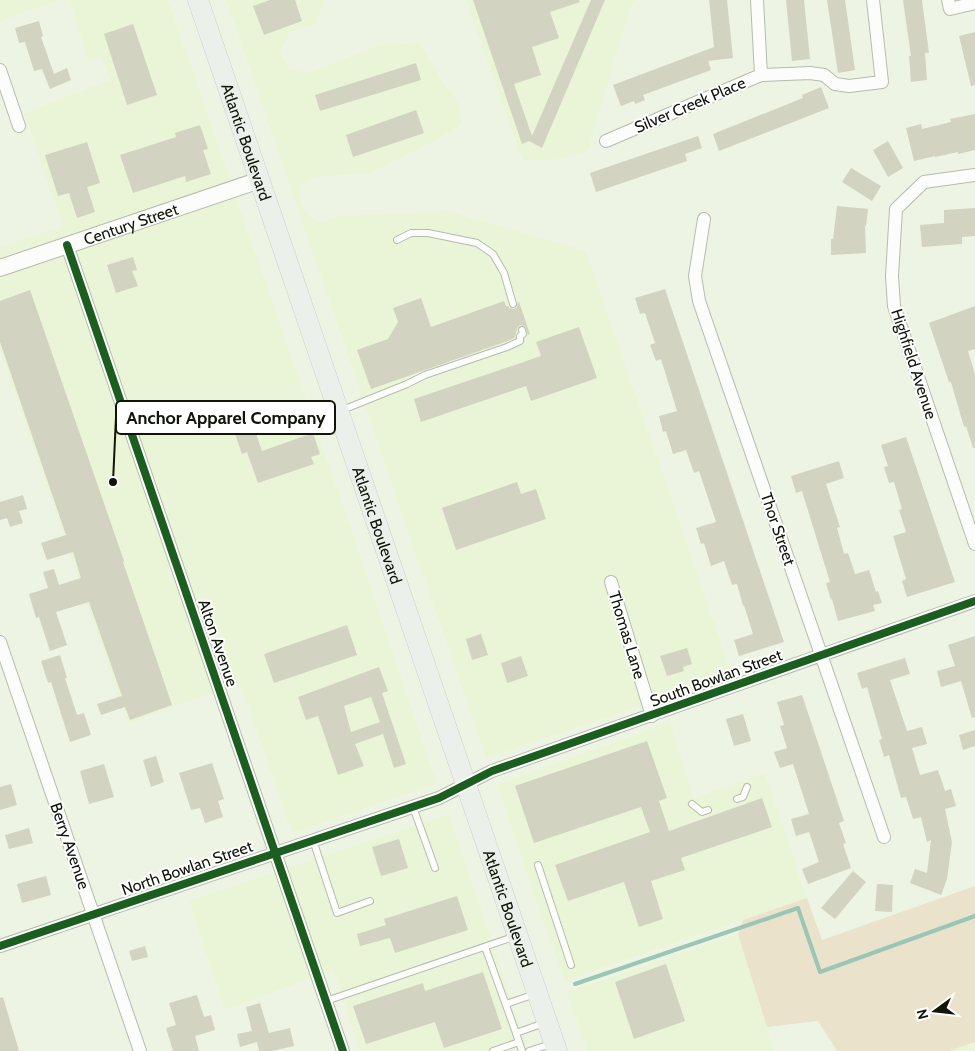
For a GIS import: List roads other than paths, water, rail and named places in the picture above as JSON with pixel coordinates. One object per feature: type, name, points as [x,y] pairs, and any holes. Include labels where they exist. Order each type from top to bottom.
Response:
[{"type":"main road","name":"Atlantic Boulevard","points":[[198,0],[556,1047]]},
{"type":"street","name":"Silver Creek Place","points":[[606,140],[761,75],[757,0]]},
{"type":"street","points":[[761,75],[810,73],[824,75],[835,84],[849,86],[882,82],[873,0]]},
{"type":"street","points":[[948,0],[950,9],[975,3]]},
{"type":"street","points":[[0,70],[19,126]]},
{"type":"street","name":"Highfield Avenue","points":[[975,175],[924,182],[896,209],[892,276],[894,306],[975,544]]},
{"type":"street","name":"Century Street","points":[[0,268],[260,180]]},
{"type":"street","name":"Thor Street","points":[[704,219],[695,276],[699,301],[884,837]]},
{"type":"street","name":"Alton Avenue","points":[[67,245],[343,1051]]},
{"type":"street","name":"Thomas Lane","points":[[610,582],[652,716]]},
{"type":"street","name":"South Bowlan Street","points":[[466,784],[492,771],[975,601]]},
{"type":"street","name":"Berry Avenue","points":[[0,642],[140,1051]]},
{"type":"street","name":"North Bowlan Street","points":[[0,946],[440,798],[466,784]]},
{"type":"lane","points":[[397,240],[411,232],[428,233],[478,243],[493,254],[504,273],[512,304]]},
{"type":"lane","points":[[339,411],[425,375],[520,341],[520,336],[523,334],[522,330]]},
{"type":"lane","points":[[737,799],[743,797],[748,787]]},
{"type":"lane","points":[[692,804],[702,812],[708,810]]},
{"type":"lane","points":[[413,806],[435,868]]},
{"type":"lane","points":[[312,840],[337,913],[370,901]]},
{"type":"lane","points":[[538,865],[571,965]]},
{"type":"lane","points":[[326,1001],[518,935]]},
{"type":"lane","points":[[485,947],[522,1051]]},
{"type":"lane","points":[[506,1004],[538,993]]},
{"type":"lane","points":[[516,1033],[547,1022]]},
{"type":"lane","points":[[493,1051],[519,1042]]},
{"type":"lane","points":[[529,1051],[556,1047]]},
{"type":"waterway","points":[[575,984],[798,908],[820,972],[975,916]]},
{"type":"place","name":"Anchor Apparel Company","points":[[113,482]]}]
